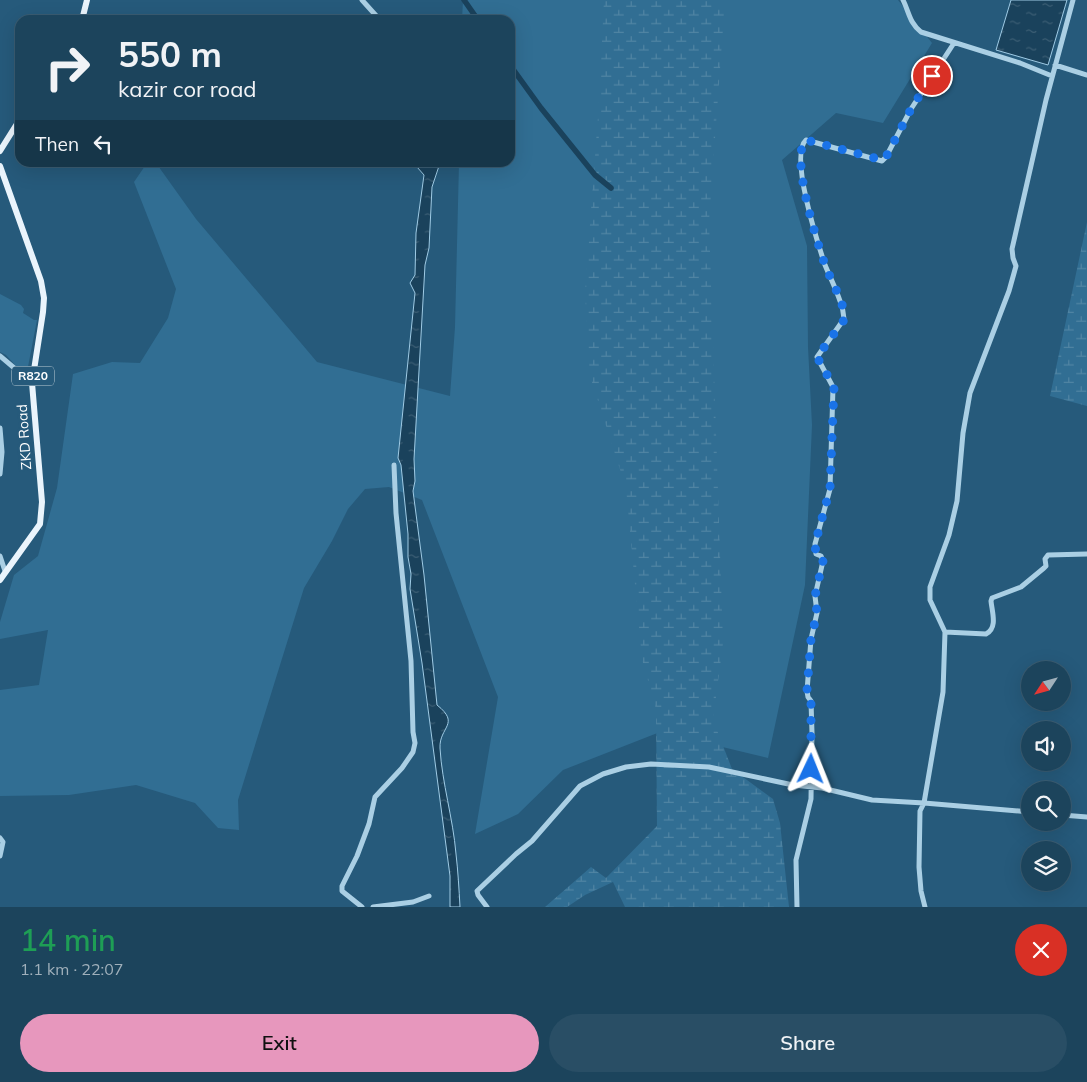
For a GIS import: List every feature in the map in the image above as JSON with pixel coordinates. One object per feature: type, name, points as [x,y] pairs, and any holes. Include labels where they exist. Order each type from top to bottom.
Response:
[{"type":"main road","points":[[83,15],[87,0]]},
{"type":"main road","points":[[0,151],[15,127]]},
{"type":"main road","name":"ZKD Road","points":[[0,166],[41,282],[44,298],[32,382],[42,502],[41,519],[34,533],[0,580]]},
{"type":"street","points":[[362,0],[376,15]]},
{"type":"street","points":[[903,0],[911,22],[921,32],[1020,63],[1052,76]]},
{"type":"street","points":[[925,907],[921,891],[919,867],[920,811],[924,803],[943,692],[945,632],[930,600],[930,587],[949,535],[957,501],[963,432],[970,393],[1009,291],[1016,266],[1012,249],[1052,76],[1073,0]]},
{"type":"street","points":[[797,907],[796,860],[811,799],[811,701],[807,690],[811,639],[817,613],[815,596],[823,561],[821,556],[816,554],[815,544],[830,489],[834,387],[817,357],[844,320],[841,302],[825,265],[804,191],[800,149],[806,140],[882,160],[886,157],[911,109],[954,43]]},
{"type":"street","points":[[1055,65],[1087,74]]},
{"type":"street","points":[[0,356],[32,382]]},
{"type":"street","points":[[0,428],[2,452],[0,474]]},
{"type":"street","points":[[362,907],[342,891],[342,886],[357,856],[369,824],[375,797],[402,768],[413,752],[415,742],[413,732],[411,661],[396,513],[394,465]]},
{"type":"street","points":[[945,632],[986,634],[990,632],[993,627],[992,598],[1021,587],[1046,566],[1045,559],[1048,556],[1087,554]]},
{"type":"street","points":[[0,556],[5,571]]},
{"type":"street","points":[[487,907],[478,895],[478,890],[532,841],[580,786],[603,774],[626,767],[651,764],[709,767],[822,788],[882,802],[924,803],[1021,811]]},
{"type":"street","points":[[1071,816],[1087,817]]},
{"type":"street","points":[[0,838],[3,842],[0,856]]},
{"type":"street","points":[[373,907],[413,902],[429,896]]},
{"type":"green space","points":[[463,0],[898,0],[932,43],[883,123],[836,113],[782,160],[807,246],[808,347],[812,425],[805,585],[768,758],[660,732],[563,770],[518,814],[475,834],[498,697],[422,500],[389,487],[365,489],[348,509],[332,541],[304,588],[238,800],[239,830],[218,828],[195,803],[136,785],[69,795],[0,796],[0,690],[39,685],[48,630],[0,639],[0,622],[14,575],[38,556],[57,488],[73,374],[112,362],[140,363],[168,318],[176,289],[134,182],[144,167],[159,167],[196,219],[317,362],[450,396],[455,327],[459,167],[515,167],[515,15],[462,15]]},
{"type":"green space","points":[[604,0],[725,0],[709,221],[723,643],[713,720],[732,769],[773,799],[780,823],[789,907],[625,907],[613,882],[585,895],[567,907],[545,907],[591,867],[606,878],[657,826],[656,709],[642,659],[626,488],[590,376],[585,293],[599,102]]},
{"type":"green space","points":[[1087,222],[1087,406],[1050,396]]},
{"type":"green space","points":[[0,294],[21,305],[24,309],[23,313],[37,320],[26,377],[6,355],[0,352]]},
{"type":"water","points":[[1011,0],[1067,0],[1048,65],[996,50]]},
{"type":"water","points":[[417,167],[439,167],[432,187],[429,248],[425,265],[413,491],[424,575],[437,705],[444,711],[448,721],[442,735],[440,748],[455,841],[460,907],[450,907],[450,876],[422,663],[410,589],[411,574],[408,557],[408,534],[401,465],[398,458],[415,293],[410,283],[415,275],[416,233],[424,175]]},
{"type":"waterway","points":[[464,0],[474,15]]},
{"type":"waterway","points":[[515,72],[541,108],[595,175],[611,188]]},
{"type":"route","points":[[811,769],[811,701],[807,690],[811,639],[817,613],[815,596],[823,561],[821,556],[816,554],[815,544],[830,489],[834,387],[817,357],[844,320],[841,302],[825,265],[804,191],[800,149],[806,140],[878,161],[882,160],[886,157],[911,109],[932,76]]}]
